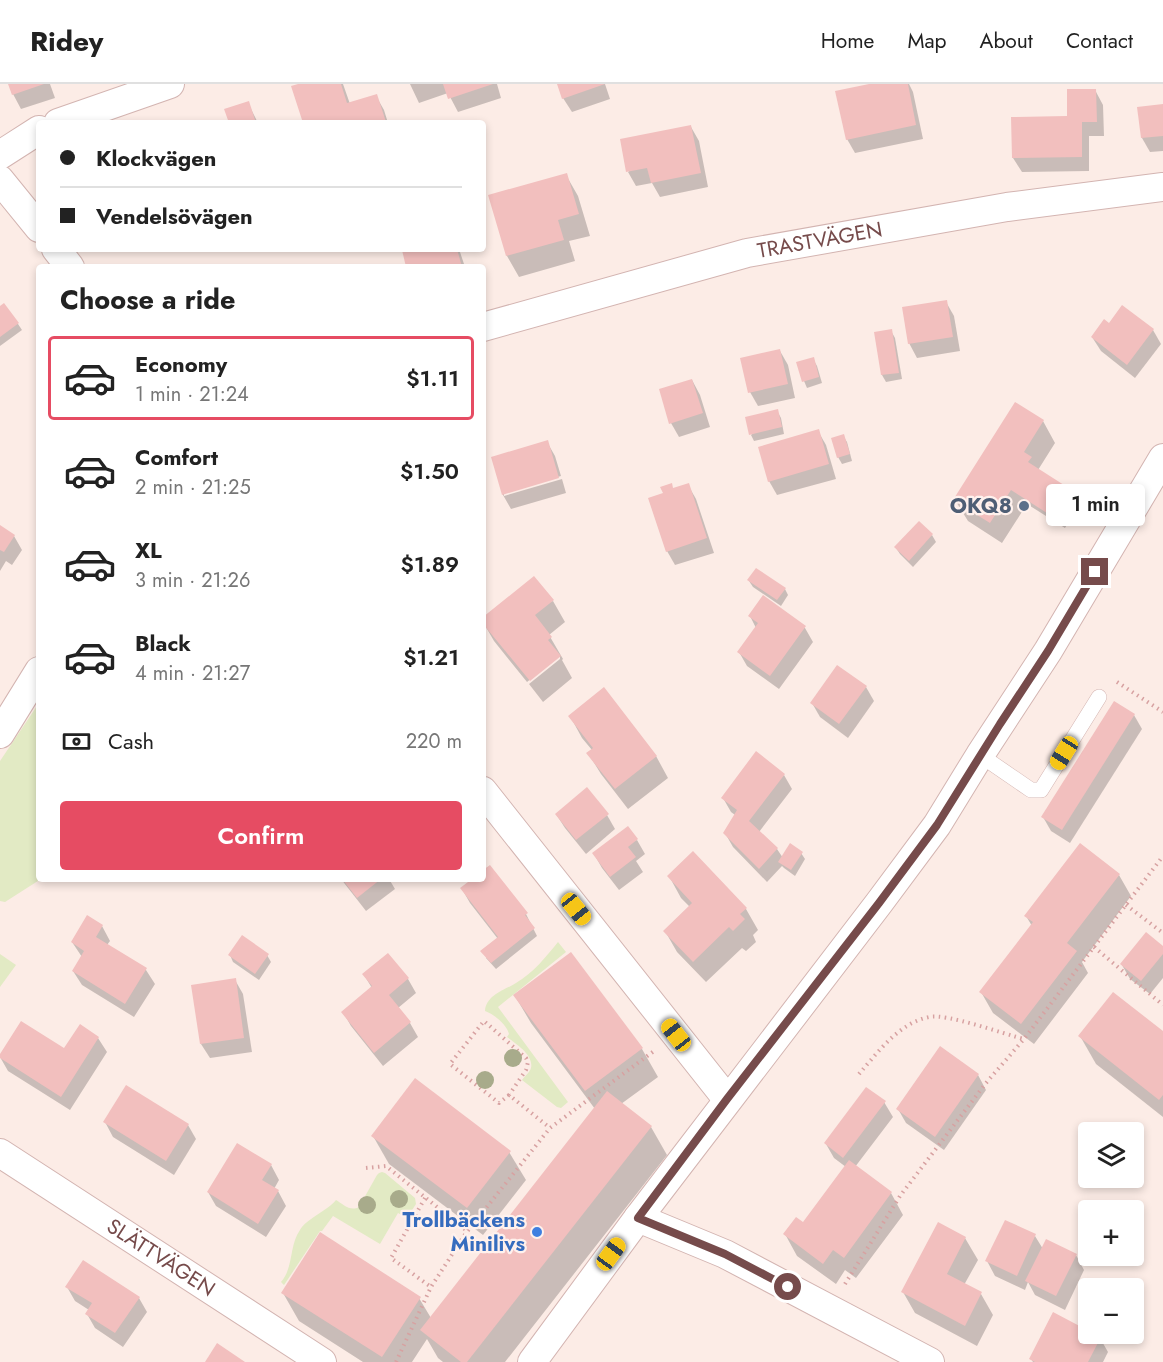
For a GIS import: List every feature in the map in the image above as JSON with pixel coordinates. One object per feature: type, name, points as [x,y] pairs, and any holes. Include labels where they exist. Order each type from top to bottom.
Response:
[{"type":"street","points":[[67,120],[170,84]]},
{"type":"street","points":[[0,155],[36,132]]},
{"type":"street","points":[[0,180],[36,224]]},
{"type":"street","name":"TRASTVÄGEN","points":[[486,326],[747,253],[1007,207],[1163,187]]},
{"type":"street","points":[[58,252],[68,264]]},
{"type":"street","points":[[532,1362],[727,1099],[937,825],[1048,651],[1163,458]]},
{"type":"street","points":[[0,734],[36,677]]},
{"type":"street","points":[[486,795],[727,1099]]},
{"type":"street","name":"SLÄTTVÄGEN","points":[[0,1154],[322,1362]]},
{"type":"street","points":[[638,1218],[725,1254],[930,1362]]},
{"type":"lane","points":[[980,755],[1031,790],[1041,790],[1099,697]]},
{"type":"path","points":[[1099,697],[1115,681],[1163,712]]},
{"type":"path","points":[[830,1309],[900,1196],[986,1083],[1024,1039],[1163,856]]},
{"type":"path","points":[[1126,905],[1163,933]]},
{"type":"path","points":[[1094,947],[1163,1005]]},
{"type":"path","points":[[859,1074],[883,1046],[900,1031],[917,1020],[932,1016],[956,1020],[1024,1039]]},
{"type":"path","points":[[484,1021],[528,1062],[526,1070],[509,1095],[499,1103],[450,1064],[484,1021]]},
{"type":"path","points":[[396,1362],[431,1287],[467,1231],[550,1128],[676,1035]]},
{"type":"path","points":[[509,1095],[550,1128]]},
{"type":"path","points":[[366,1168],[386,1166],[467,1231]]},
{"type":"path","points":[[425,1198],[391,1257],[431,1287]]},
{"type":"green space","points":[[36,707],[36,882],[5,902],[0,901],[0,761]]},
{"type":"green space","points":[[558,942],[566,952],[498,1007],[568,1102],[561,1108],[522,1080],[531,1068],[530,1059],[524,1050],[507,1037],[509,1034],[503,1024],[485,1011],[492,997],[528,974]]},
{"type":"green space","points":[[0,954],[16,965],[0,987]]},
{"type":"green space","points":[[382,1172],[415,1198],[416,1204],[407,1218],[398,1213],[380,1244],[333,1216],[320,1231],[284,1285],[281,1282],[288,1270],[294,1242],[303,1226],[336,1200],[350,1208],[359,1207],[377,1175]]},
{"type":"building","points":[[8,84],[44,84],[12,95]]},
{"type":"building","points":[[341,84],[347,103],[377,94],[385,120],[302,120],[291,86]]},
{"type":"building","points":[[443,84],[493,84],[448,99]]},
{"type":"building","points":[[557,84],[605,84],[562,99]]},
{"type":"building","points":[[869,84],[908,84],[916,125],[846,140],[835,91]]},
{"type":"building","points":[[1067,89],[1096,89],[1097,122],[1082,122],[1082,157],[1012,158],[1011,117],[1067,116]]},
{"type":"building","points":[[249,101],[255,120],[228,120],[224,109]]},
{"type":"building","points":[[1163,104],[1163,136],[1141,138],[1137,107]]},
{"type":"building","points":[[691,125],[701,173],[651,183],[647,168],[626,172],[620,139]]},
{"type":"building","points":[[567,173],[579,214],[558,220],[564,240],[506,256],[488,195]]},
{"type":"building","points":[[402,252],[458,252],[461,264],[405,264]]},
{"type":"building","points":[[947,300],[953,337],[908,344],[902,307]]},
{"type":"building","points":[[4,303],[19,323],[0,337],[0,306]]},
{"type":"building","points":[[1122,305],[1154,329],[1127,365],[1091,337],[1104,319],[1109,323]]},
{"type":"building","points":[[892,329],[899,373],[881,375],[874,332]]},
{"type":"building","points":[[780,349],[788,384],[748,393],[740,358]]},
{"type":"building","points":[[814,357],[819,377],[802,382],[796,362]]},
{"type":"building","points":[[692,379],[703,413],[669,424],[659,389]]},
{"type":"building","points":[[1015,402],[1044,420],[1024,452],[1032,457],[1028,462],[1078,494],[1061,522],[1011,490],[990,523],[953,500]]},
{"type":"building","points":[[778,409],[782,427],[749,435],[745,417]]},
{"type":"building","points":[[819,429],[829,464],[768,482],[758,447]]},
{"type":"building","points":[[844,434],[850,454],[837,458],[831,438]]},
{"type":"building","points":[[548,440],[559,478],[502,495],[491,457]]},
{"type":"building","points":[[672,483],[673,488],[689,483],[707,538],[666,552],[648,498],[663,493],[660,487]]},
{"type":"building","points":[[919,521],[933,534],[909,561],[894,547]]},
{"type":"building","points":[[0,525],[15,535],[4,552],[0,550]]},
{"type":"building","points":[[756,568],[786,588],[777,600],[747,580]]},
{"type":"building","points":[[534,576],[554,600],[535,615],[552,637],[548,640],[561,656],[530,681],[486,628],[486,615]]},
{"type":"building","points":[[763,595],[806,626],[770,676],[737,652],[758,623],[748,616]]},
{"type":"building","points":[[837,665],[867,686],[839,724],[810,703]]},
{"type":"building","points":[[604,687],[657,756],[615,789],[586,753],[593,748],[568,716]]},
{"type":"building","points":[[1114,701],[1135,714],[1062,830],[1041,817]]},
{"type":"building","points":[[756,751],[785,774],[749,821],[778,848],[759,869],[723,833],[737,810],[721,798]]},
{"type":"building","points":[[587,787],[609,814],[576,840],[555,814]]},
{"type":"building","points":[[628,826],[638,839],[628,847],[636,857],[610,877],[592,853]]},
{"type":"building","points":[[790,843],[803,852],[791,870],[778,862]]},
{"type":"building","points":[[1080,843],[1120,874],[1067,943],[1077,951],[1021,1024],[979,992],[1033,922],[1024,916]]},
{"type":"building","points":[[693,851],[747,908],[740,914],[745,919],[733,931],[729,927],[693,962],[663,931],[692,903],[667,876]]},
{"type":"building","points":[[490,865],[528,913],[525,915],[535,928],[491,963],[480,951],[498,937],[460,888],[468,882],[486,882],[486,868]]},
{"type":"building","points":[[344,882],[377,882],[357,898]]},
{"type":"building","points":[[87,915],[103,925],[96,937],[147,968],[125,1004],[72,971],[84,951],[71,942]]},
{"type":"building","points":[[1146,932],[1163,946],[1163,954],[1141,981],[1120,964]]},
{"type":"building","points":[[242,935],[269,954],[255,974],[228,955]]},
{"type":"building","points":[[571,952],[643,1048],[585,1091],[513,995]]},
{"type":"building","points":[[388,953],[409,978],[389,995],[411,1022],[374,1053],[341,1012],[372,986],[362,974]]},
{"type":"building","points":[[236,978],[244,1038],[200,1044],[191,985]]},
{"type":"building","points":[[1113,992],[1163,1031],[1163,1095],[1159,1100],[1078,1036]]},
{"type":"building","points":[[21,1021],[64,1048],[80,1024],[99,1037],[61,1097],[0,1058],[0,1054]]},
{"type":"building","points":[[940,1046],[979,1074],[935,1137],[896,1109]]},
{"type":"building","points":[[415,1078],[511,1151],[467,1208],[371,1136]]},
{"type":"building","points":[[126,1085],[189,1124],[166,1161],[103,1122]]},
{"type":"building","points":[[866,1087],[886,1101],[843,1158],[824,1143]]},
{"type":"building","points":[[607,1091],[652,1126],[467,1362],[461,1362],[420,1330]]},
{"type":"building","points":[[237,1143],[272,1164],[262,1180],[279,1190],[258,1224],[207,1192]]},
{"type":"building","points":[[849,1160],[892,1192],[844,1258],[833,1250],[823,1264],[783,1234],[796,1217],[803,1222]]},
{"type":"building","points":[[1005,1220],[1036,1234],[1017,1276],[985,1261]]},
{"type":"building","points":[[938,1222],[966,1237],[947,1274],[982,1292],[965,1326],[901,1292]]},
{"type":"building","points":[[320,1232],[421,1297],[382,1357],[281,1293]]},
{"type":"building","points":[[1046,1239],[1077,1254],[1056,1296],[1025,1281]]},
{"type":"building","points":[[83,1260],[140,1297],[115,1333],[85,1314],[92,1303],[65,1287]]},
{"type":"building","points":[[1053,1312],[1078,1325],[1078,1344],[1097,1344],[1088,1362],[1035,1362],[1029,1359]]},
{"type":"building","points":[[217,1343],[245,1362],[205,1362]]},
{"type":"place","name":"OKQ8","points":[[1024,506]]},
{"type":"place","name":"Trollbäckens Minilivs","points":[[537,1232]]},
{"type":"route","points":[[788,1287],[725,1254],[638,1218],[937,825],[1048,651],[1095,572]]}]
